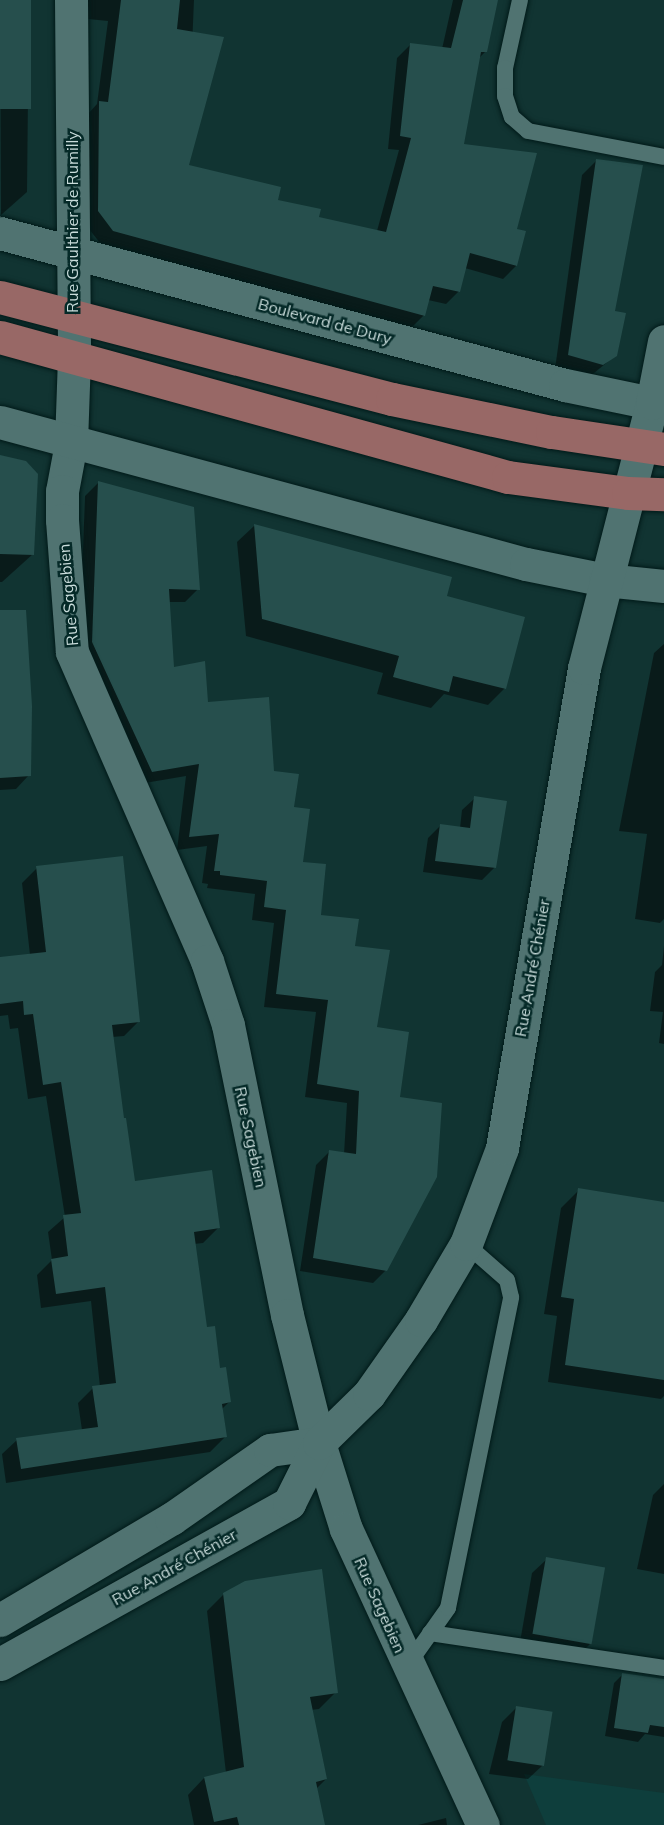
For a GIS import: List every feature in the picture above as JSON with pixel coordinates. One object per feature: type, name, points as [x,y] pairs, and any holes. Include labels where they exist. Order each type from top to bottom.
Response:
[{"type":"main road","points":[[0,297],[393,399],[652,448]]},
{"type":"main road","points":[[0,337],[508,477],[628,493],[664,494]]},
{"type":"street","name":"Rue Gaulthier de Rumilly","points":[[71,0],[74,357],[71,443]]},
{"type":"street","name":"Boulevard de Dury","points":[[0,233],[565,385],[658,403]]},
{"type":"street","name":"Rue André Chénier","points":[[0,1664],[289,1503],[319,1443],[369,1394],[421,1320],[466,1244],[502,1148],[584,668],[628,493],[652,448],[664,341]]},
{"type":"street","points":[[0,422],[496,557],[605,580],[664,586]]},
{"type":"street","name":"Rue Sagebien","points":[[71,443],[62,491],[62,520],[72,652],[207,961],[228,1025],[287,1315],[319,1443],[346,1529],[407,1666],[483,1825]]},
{"type":"street","points":[[0,1620],[171,1519],[270,1450],[319,1443]]},
{"type":"lane","points":[[520,0],[505,68],[505,96],[512,117],[528,132],[664,158]]},
{"type":"lane","points":[[407,1666],[448,1608],[511,1297],[507,1280],[466,1244]]},
{"type":"lane","points":[[430,1633],[664,1668]]},
{"type":"shaded area","points":[[524,1774],[664,1793],[664,1825],[546,1825]]},
{"type":"building","points":[[0,0],[31,0],[31,109],[0,109]]},
{"type":"building","points":[[121,0],[180,0],[177,29],[224,37],[189,165],[281,187],[278,200],[321,209],[319,217],[386,232],[411,138],[400,136],[410,43],[451,48],[463,0],[498,0],[487,52],[481,52],[464,144],[537,153],[517,229],[526,231],[517,266],[470,253],[460,292],[433,286],[425,316],[113,231],[98,211],[99,101],[108,102]]},
{"type":"building","points":[[596,159],[643,165],[615,311],[626,313],[617,356],[603,365],[568,355]]},
{"type":"building","points":[[0,455],[26,461],[38,474],[34,555],[0,554]]},
{"type":"building","points":[[98,481],[194,507],[200,590],[169,589],[174,667],[205,661],[208,702],[269,697],[274,771],[299,774],[294,807],[310,809],[303,862],[326,864],[321,915],[359,919],[355,946],[390,950],[377,1027],[409,1032],[400,1097],[442,1103],[437,1177],[387,1271],[313,1258],[329,1150],[356,1154],[359,1091],[317,1084],[328,1000],[276,994],[286,910],[264,907],[267,881],[220,875],[220,871],[214,871],[219,834],[189,837],[199,764],[152,772],[92,642]]},
{"type":"building","points":[[254,524],[452,577],[447,596],[525,617],[506,689],[453,676],[449,692],[393,677],[399,656],[262,619]]},
{"type":"building","points":[[0,610],[26,610],[32,706],[31,776],[0,778]]},
{"type":"building","points":[[474,796],[507,801],[496,868],[435,861],[440,824],[470,828]]},
{"type":"building","points":[[123,856],[140,1022],[112,1025],[135,1181],[212,1170],[220,1228],[194,1232],[207,1327],[215,1326],[220,1368],[226,1367],[231,1402],[222,1404],[227,1437],[21,1469],[16,1438],[98,1427],[92,1386],[116,1383],[105,1287],[56,1294],[51,1259],[68,1256],[63,1215],[81,1213],[61,1082],[43,1085],[33,1014],[24,1015],[23,1001],[0,1004],[0,957],[46,952],[36,866]]},
{"type":"building","points":[[578,1188],[664,1202],[664,1380],[565,1365],[574,1299],[561,1297]]},
{"type":"building","points":[[546,1557],[605,1567],[592,1644],[532,1634]]},
{"type":"building","points":[[322,1569],[338,1693],[310,1697],[327,1779],[316,1782],[325,1825],[239,1825],[237,1817],[214,1822],[204,1777],[244,1767],[223,1593],[245,1581]]},
{"type":"building","points":[[622,1673],[664,1679],[664,1727],[650,1725],[648,1733],[614,1728]]},
{"type":"building","points":[[516,1706],[553,1712],[544,1766],[507,1760]]}]
